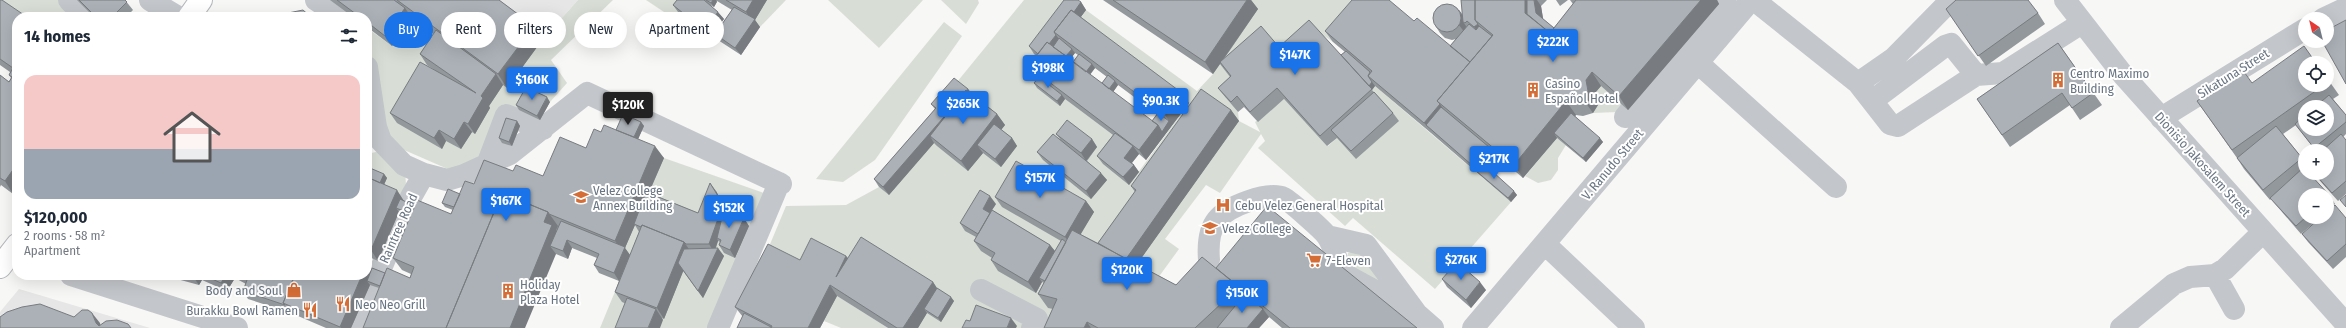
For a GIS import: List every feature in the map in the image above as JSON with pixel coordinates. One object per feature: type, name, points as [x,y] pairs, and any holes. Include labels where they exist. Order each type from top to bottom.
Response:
[{"type":"main road","points":[[192,12],[201,0]]},
{"type":"main road","points":[[0,267],[12,251]]},
{"type":"street","points":[[69,0],[80,12]]},
{"type":"street","points":[[150,0],[170,12]]},
{"type":"street","name":"V. Ranudo Street","points":[[1473,328],[1698,63],[1726,8],[1753,0],[1858,83],[1890,124],[1898,126],[1976,75]]},
{"type":"street","points":[[1858,83],[1894,58],[1951,0]]},
{"type":"street","name":"Dionisio Jakosalem Street","points":[[2065,0],[2082,23],[2161,118],[2346,324]]},
{"type":"street","points":[[1625,117],[1726,8]]},
{"type":"street","points":[[2334,14],[2346,8]]},
{"type":"street","points":[[1872,101],[1945,46],[1951,44],[1976,75],[2003,73],[2082,23]]},
{"type":"street","name":"Sikatuna Street","points":[[2161,118],[2298,33]]},
{"type":"street","points":[[1698,63],[1836,187]]},
{"type":"street","points":[[372,101],[376,128],[374,144],[404,165],[424,174],[447,180],[487,166],[510,154],[587,93],[780,184],[718,328]]},
{"type":"street","points":[[487,166],[506,115],[543,129]]},
{"type":"street","name":"Raintree Road","points":[[356,328],[410,197],[424,174]]},
{"type":"street","name":"Raintree Road","points":[[372,328],[424,201],[424,174]]},
{"type":"street","points":[[1209,260],[1208,239],[1217,219],[1242,204],[1257,198],[1274,196],[1284,198],[1327,236],[1342,273],[1425,321]]},
{"type":"street","points":[[2121,328],[2174,284],[2190,277],[2216,274],[2225,269],[2263,232]]},
{"type":"street","points":[[1327,236],[1366,245],[1425,321]]},
{"type":"street","points":[[1545,244],[1634,328]]},
{"type":"street","points":[[733,328],[765,256]]},
{"type":"street","points":[[2216,274],[2234,310]]},
{"type":"street","points":[[86,280],[237,328]]},
{"type":"street","points":[[981,290],[1037,319],[1032,328]]},
{"type":"shaded area","points":[[0,0],[69,0],[71,12],[13,12]]},
{"type":"shaded area","points":[[387,0],[578,0],[566,13],[566,12],[504,12],[504,48],[536,48],[507,88],[452,48],[496,48],[496,12],[441,12],[441,40],[433,34],[433,12],[403,12]]},
{"type":"shaded area","points":[[578,0],[613,0],[601,12],[574,12],[574,38],[566,45],[566,13]]},
{"type":"shaded area","points":[[646,0],[689,0],[681,12],[664,12]]},
{"type":"shaded area","points":[[767,0],[786,0],[760,27],[754,22]]},
{"type":"shaded area","points":[[828,0],[923,0],[879,48]]},
{"type":"shaded area","points":[[941,0],[978,0],[979,3],[966,24]]},
{"type":"shaded area","points":[[1024,0],[1072,0],[1034,54],[1046,63],[1042,81],[1060,105],[1065,99],[1121,141],[1129,185],[1189,103],[1079,21],[1086,10],[1197,91],[1213,74],[1257,9],[1244,0],[1368,0],[1333,42],[1317,31],[1227,73],[1239,86],[1226,98],[1238,112],[1239,121],[1138,197],[1048,307],[1066,313],[1060,328],[918,328],[927,313],[854,267],[807,271],[768,249],[786,206],[846,205],[879,187],[889,195],[973,97],[957,82]]},
{"type":"shaded area","points":[[944,22],[962,36],[875,160],[843,182],[816,179]]},
{"type":"shaded area","points":[[372,32],[384,40],[384,48],[433,48],[433,33],[441,39],[441,48],[453,48],[507,88],[536,48],[563,48],[551,60],[567,83],[550,102],[529,92],[519,110],[503,104],[482,154],[469,167],[450,170],[395,146],[384,131],[372,69]]},
{"type":"shaded area","points":[[1375,86],[1511,202],[1435,289],[1353,218],[1345,226],[1258,148],[1265,141],[1261,134],[1220,193],[1206,185],[1165,239],[1179,249],[1155,282],[1133,270],[1239,121],[1260,132],[1255,122],[1284,99],[1328,146],[1337,138]]},
{"type":"shaded area","points":[[1601,86],[1625,106],[1618,112],[1593,113],[1598,105],[1595,93]]},
{"type":"shaded area","points":[[1557,138],[1566,145],[1558,158],[1558,170],[1551,180],[1538,183],[1525,176]]},
{"type":"shaded area","points":[[380,151],[400,166],[406,182],[404,201],[372,187],[372,153]]},
{"type":"shaded area","points":[[664,158],[767,194],[710,328],[600,328],[630,255],[623,253]]},
{"type":"shaded area","points":[[1354,251],[1369,261],[1401,296],[1358,272],[1347,260],[1348,253]]},
{"type":"shaded area","points":[[19,289],[150,328],[0,328],[0,312]]},
{"type":"shaded area","points":[[837,296],[888,328],[841,328],[824,321]]},
{"type":"building","points":[[0,0],[2,0],[20,12],[12,12],[12,67],[0,59]]},
{"type":"building","points":[[79,0],[125,0],[127,2],[117,12],[91,12]]},
{"type":"building","points":[[337,0],[394,0],[405,8],[402,12],[384,12],[384,35],[372,26],[372,12],[353,12]]},
{"type":"building","points":[[397,0],[499,0],[515,12],[504,12],[504,48],[518,48],[498,74],[463,48],[496,48],[496,12],[441,12],[441,32],[433,26],[433,12],[413,12]]},
{"type":"building","points":[[677,0],[704,0],[718,12],[682,12],[673,5]]},
{"type":"building","points":[[706,0],[713,0],[711,3]]},
{"type":"building","points":[[726,0],[753,0],[746,12]]},
{"type":"building","points":[[1064,0],[1078,0],[1081,2],[1074,12],[1071,10],[1054,32],[1056,35],[1049,44],[1047,42],[1038,54],[1029,46]]},
{"type":"building","points":[[1113,0],[1247,0],[1205,62]]},
{"type":"building","points":[[1352,0],[1389,0],[1414,21],[1417,18],[1470,62],[1437,101],[1440,104],[1424,123],[1368,76],[1372,71],[1325,31]]},
{"type":"building","points":[[1461,0],[1475,0],[1475,20],[1478,24],[1474,27],[1467,21],[1465,23],[1463,22]]},
{"type":"building","name":"Casino Español Hotel","points":[[1475,0],[1525,0],[1525,13],[1550,33],[1576,0],[1701,0],[1619,96],[1592,72],[1586,80],[1588,91],[1583,99],[1574,102],[1566,101],[1514,165],[1437,101],[1493,35],[1475,20]]},
{"type":"building","points":[[1527,0],[1534,0],[1536,13],[1554,28],[1550,33],[1527,14]]},
{"type":"building","points":[[1956,0],[2028,0],[2038,13],[1978,56],[1946,9]]},
{"type":"building","points":[[1447,4],[1457,8],[1461,18],[1457,28],[1447,32],[1437,28],[1433,18],[1437,8]]},
{"type":"building","points":[[734,7],[755,19],[735,48],[724,40],[724,21]]},
{"type":"building","points":[[303,10],[305,12],[293,12]]},
{"type":"building","points":[[1071,10],[1182,93],[1165,115],[1054,32]]},
{"type":"building","points":[[1309,20],[1372,89],[1320,136],[1277,88],[1250,112],[1237,96],[1231,102],[1218,88],[1231,76],[1220,62],[1261,26],[1279,47]]},
{"type":"building","points":[[2346,20],[2346,84],[2334,62],[2334,56],[2330,56],[2326,48],[2334,48],[2334,26]]},
{"type":"building","points":[[1469,24],[1476,30],[1479,26],[1492,36],[1470,62],[1450,46]]},
{"type":"building","points":[[436,30],[441,34],[441,48],[461,48],[496,74],[481,96],[483,98],[468,124],[464,122],[454,139],[439,130],[434,138],[390,113],[420,62],[476,93],[420,54],[424,48],[433,48],[433,34]]},
{"type":"building","points":[[1059,38],[1072,49],[1066,56],[1053,47]]},
{"type":"building","points":[[1047,42],[1158,125],[1139,150],[1028,66]]},
{"type":"building","name":"Centro Maximo Building","points":[[2058,43],[2093,93],[2072,108],[2062,93],[2002,135],[1977,99]]},
{"type":"building","points":[[2301,48],[2305,48],[2311,56],[2298,56],[2298,92],[2314,92],[2303,100],[2298,100],[2298,103],[2232,150],[2197,101],[2242,69],[2252,83]]},
{"type":"building","points":[[1346,51],[1370,72],[1368,76],[1372,82],[1369,86],[1341,55]]},
{"type":"building","points":[[1079,54],[1092,64],[1086,72],[1073,62]]},
{"type":"building","points":[[12,70],[12,77],[9,75]]},
{"type":"building","points":[[0,75],[9,82],[12,77],[12,171],[5,181],[0,178]]},
{"type":"building","points":[[1108,75],[1115,81],[1109,89],[1102,83]]},
{"type":"building","points":[[1039,77],[1062,95],[1057,101],[1034,83]]},
{"type":"building","points":[[954,78],[968,89],[967,91],[966,90],[883,187],[874,179],[936,108],[931,104]]},
{"type":"building","points":[[526,87],[547,97],[537,116],[516,105]]},
{"type":"building","points":[[1201,89],[1231,110],[1126,259],[1098,243],[1136,190],[1131,186]]},
{"type":"building","points":[[966,90],[997,114],[961,161],[930,136]]},
{"type":"building","points":[[1374,92],[1393,113],[1351,151],[1331,130]]},
{"type":"building","points":[[2329,95],[2333,100],[2323,100]]},
{"type":"building","points":[[2334,101],[2346,115],[2346,122],[2334,132]]},
{"type":"building","points":[[1441,107],[1489,147],[1473,166],[1426,125]]},
{"type":"building","points":[[1158,113],[1169,121],[1162,132],[1158,125],[1152,121]]},
{"type":"building","points":[[1571,113],[1600,138],[1583,158],[1554,133]]},
{"type":"building","points":[[623,114],[641,122],[634,137],[616,130]]},
{"type":"building","points":[[506,118],[517,121],[509,142],[499,138]]},
{"type":"building","points":[[1067,120],[1092,139],[1081,153],[1056,134]]},
{"type":"building","points":[[994,124],[1012,138],[995,159],[977,145]]},
{"type":"building","points":[[604,125],[655,146],[615,241],[502,193],[446,328],[363,328],[387,268],[410,278],[414,267],[393,258],[417,200],[451,214],[465,181],[474,184],[484,160],[513,171],[516,165],[543,176],[560,137],[586,148],[594,129],[601,132]]},
{"type":"building","points":[[2276,126],[2298,153],[2298,161],[2263,190],[2237,158]]},
{"type":"building","points":[[1115,133],[1133,146],[1124,158],[1134,165],[1123,177],[1097,156]]},
{"type":"building","points":[[1053,134],[1101,173],[1086,191],[1037,152]]},
{"type":"building","points":[[2341,134],[2346,140],[2346,181],[2334,191],[2334,188],[2328,188],[2320,180],[2334,180],[2334,144],[2330,144]]},
{"type":"building","points":[[2304,136],[2329,136],[2319,144],[2311,144]]},
{"type":"building","points":[[1016,161],[1086,201],[1065,237],[995,197]]},
{"type":"building","points":[[1482,162],[1514,191],[1508,198],[1475,170]]},
{"type":"building","points":[[372,169],[384,174],[380,183],[372,179]]},
{"type":"building","points":[[2298,172],[2298,180],[2315,180],[2323,188],[2298,188],[2298,224],[2296,226],[2270,198]]},
{"type":"building","points":[[372,179],[397,190],[372,248]]},
{"type":"building","points":[[710,183],[718,196],[719,216],[709,244],[686,244],[642,225],[641,227],[634,224],[646,192],[698,213]]},
{"type":"building","points":[[448,189],[460,194],[454,207],[442,203]]},
{"type":"building","points":[[980,190],[990,196],[983,209],[990,213],[978,234],[960,223]]},
{"type":"building","name":"Holiday Plaza Hotel","points":[[502,193],[548,212],[544,222],[552,225],[510,328],[446,328]]},
{"type":"building","points":[[2346,195],[2346,207],[2340,200]]},
{"type":"building","points":[[400,199],[415,206],[411,214],[396,208]]},
{"type":"building","points":[[2335,205],[2346,218],[2346,244],[2327,261],[2302,234],[2313,224],[2334,224]]},
{"type":"building","points":[[1267,206],[1417,328],[1290,328],[1216,268]]},
{"type":"building","points":[[724,209],[744,218],[730,250],[719,245],[721,240],[717,238]]},
{"type":"building","points":[[992,210],[1050,245],[1028,282],[991,260],[995,253],[974,241]]},
{"type":"building","points":[[561,221],[625,247],[614,273],[594,265],[599,254],[567,240],[563,251],[550,246]]},
{"type":"building","points":[[642,225],[684,242],[657,308],[615,292]]},
{"type":"building","points":[[1072,230],[1176,285],[1202,257],[1239,287],[1195,328],[1098,328],[1087,322],[1084,328],[1044,328],[1057,299],[1038,294]]},
{"type":"building","points":[[861,237],[933,282],[903,328],[897,328],[830,285],[808,328],[771,328],[772,326],[735,307],[768,244],[800,260],[811,238],[846,256],[836,277]]},
{"type":"building","points":[[1062,239],[1066,242],[1045,281],[1039,278]]},
{"type":"building","points":[[718,248],[698,291],[678,263],[684,249]]},
{"type":"building","points":[[1457,262],[1480,282],[1466,300],[1442,279]]},
{"type":"building","points":[[372,268],[385,273],[380,286],[367,281],[372,280]]},
{"type":"building","points":[[214,280],[223,280],[221,283]]},
{"type":"building","points":[[247,280],[293,280],[283,303],[285,305],[243,291]]},
{"type":"building","points":[[293,280],[360,280],[340,327],[283,303]]},
{"type":"building","points":[[937,288],[951,297],[938,318],[924,309]]},
{"type":"building","points":[[1245,294],[1263,309],[1247,328],[1217,328]]},
{"type":"building","points":[[627,298],[656,309],[648,328],[615,328]]},
{"type":"building","points":[[40,304],[74,317],[82,310],[88,310],[92,313],[96,323],[99,326],[106,321],[117,320],[128,324],[131,328],[0,328],[0,317],[7,312],[22,307]]},
{"type":"building","points":[[976,305],[1011,318],[1007,328],[962,328],[966,320],[970,321]]},
{"type":"building","points":[[744,313],[771,327],[771,328],[737,328]]},
{"type":"place","name":"Centro Maximo Building","points":[[2058,80]]},
{"type":"place","name":"Casino Español Hotel","points":[[1533,90]]},
{"type":"place","name":"Velez College Annex Building","points":[[581,197]]},
{"type":"place","name":"Cebu Velez General Hospital","points":[[1223,205]]},
{"type":"place","name":"Velez College","points":[[1210,228]]},
{"type":"place","name":"7-Eleven","points":[[1314,260]]},
{"type":"place","name":"Body and Soul","points":[[294,290]]},
{"type":"place","name":"Holiday Plaza Hotel","points":[[508,291]]},
{"type":"place","name":"Neo Neo Grill","points":[[343,304]]},
{"type":"place","name":"Burakku Bowl Ramen","points":[[310,310]]}]
